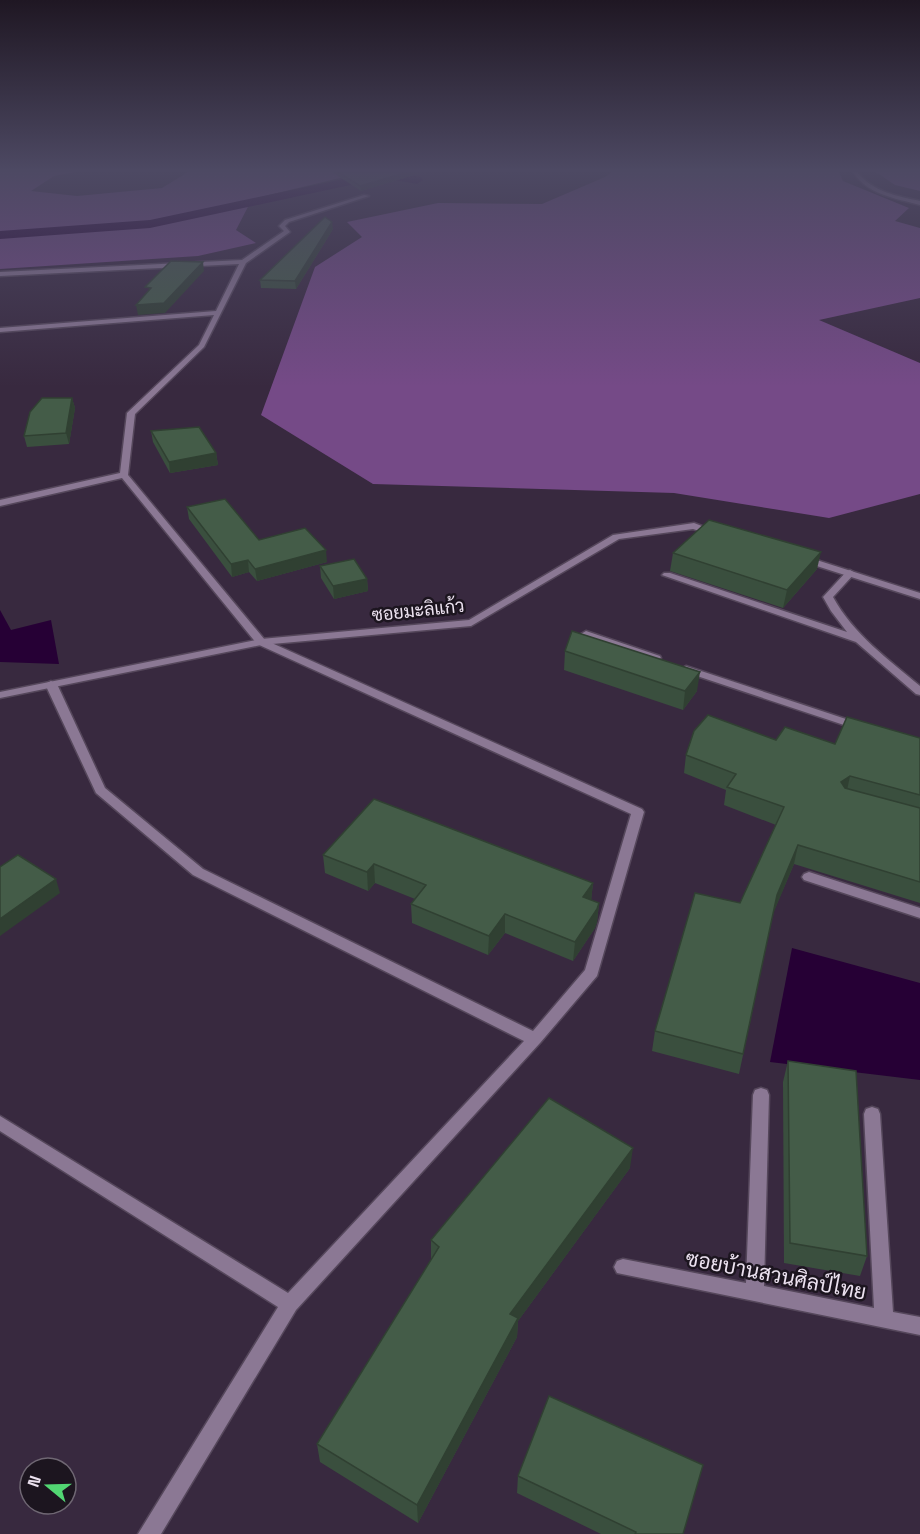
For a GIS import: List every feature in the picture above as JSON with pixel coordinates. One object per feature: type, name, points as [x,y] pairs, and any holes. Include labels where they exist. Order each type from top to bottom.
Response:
[{"type":"street","points":[[149,1534],[290,1304],[535,1039],[592,972],[638,812],[261,642],[124,475],[131,413],[202,345],[243,262],[270,244]]},
{"type":"street","points":[[0,274],[243,262]]},
{"type":"street","points":[[0,330],[76,322],[146,320],[218,313]]},
{"type":"street","points":[[0,503],[124,475]]},
{"type":"street","name":"ซอยมะลิแก้ว","points":[[0,695],[261,642],[471,623],[615,537],[694,526],[728,536]]},
{"type":"street","points":[[794,556],[920,596]]},
{"type":"street","points":[[850,573],[828,597],[835,613],[860,640],[920,692]]},
{"type":"street","points":[[667,575],[860,640]]},
{"type":"street","points":[[586,634],[867,728]]},
{"type":"street","points":[[51,684],[100,790],[198,872],[535,1039]]},
{"type":"street","points":[[809,877],[920,913]]},
{"type":"street","points":[[755,1293],[761,1095]]},
{"type":"street","points":[[872,1114],[884,1319]]},
{"type":"street","points":[[0,1123],[290,1304]]},
{"type":"street","name":"ซอยบ้านสวนศิลป์ไทย","points":[[623,1267],[920,1326]]},
{"type":"shaded area","points":[[0,244],[253,244],[198,256],[0,269]]},
{"type":"shaded area","points":[[352,244],[920,244],[920,298],[819,320],[920,363],[920,494],[829,518],[674,493],[373,484],[261,415],[315,267]]},
{"type":"shaded area","points":[[0,610],[11,630],[51,620],[59,664],[0,662]]},
{"type":"shaded area","points":[[792,948],[920,983],[920,1080],[770,1062]]},
{"type":"building","points":[[298,244],[318,244],[295,281],[260,280]]},
{"type":"building","points":[[171,261],[203,262],[164,303],[136,305],[151,288],[145,287]]},
{"type":"building","points":[[42,398],[72,398],[66,433],[24,436],[30,412]]},
{"type":"building","points":[[199,427],[216,453],[169,462],[151,431]]},
{"type":"building","points":[[225,499],[259,540],[305,528],[326,550],[255,569],[248,560],[231,564],[187,507]]},
{"type":"building","points":[[709,520],[821,552],[787,590],[673,553]]},
{"type":"building","points":[[354,559],[367,579],[333,586],[320,566]]},
{"type":"building","points":[[572,631],[700,672],[685,691],[565,651]]},
{"type":"building","points":[[708,715],[776,740],[785,727],[835,744],[847,717],[920,738],[920,795],[850,776],[841,782],[845,788],[920,808],[920,882],[798,845],[777,895],[743,1054],[655,1031],[695,893],[740,903],[784,807],[727,787],[736,774],[686,755],[694,731]]},
{"type":"building","points":[[374,799],[593,883],[583,897],[599,903],[597,909],[575,942],[505,914],[489,936],[411,904],[426,885],[374,864],[367,872],[323,855]]},
{"type":"building","points":[[18,855],[56,879],[0,919],[0,867]]},
{"type":"building","points":[[788,1061],[856,1071],[867,1256],[790,1243]]},
{"type":"building","points":[[549,1098],[633,1148],[510,1314],[518,1318],[417,1505],[317,1444],[439,1247],[431,1240]]},
{"type":"building","points":[[549,1396],[703,1465],[683,1534],[635,1534],[636,1532],[518,1476]]}]
